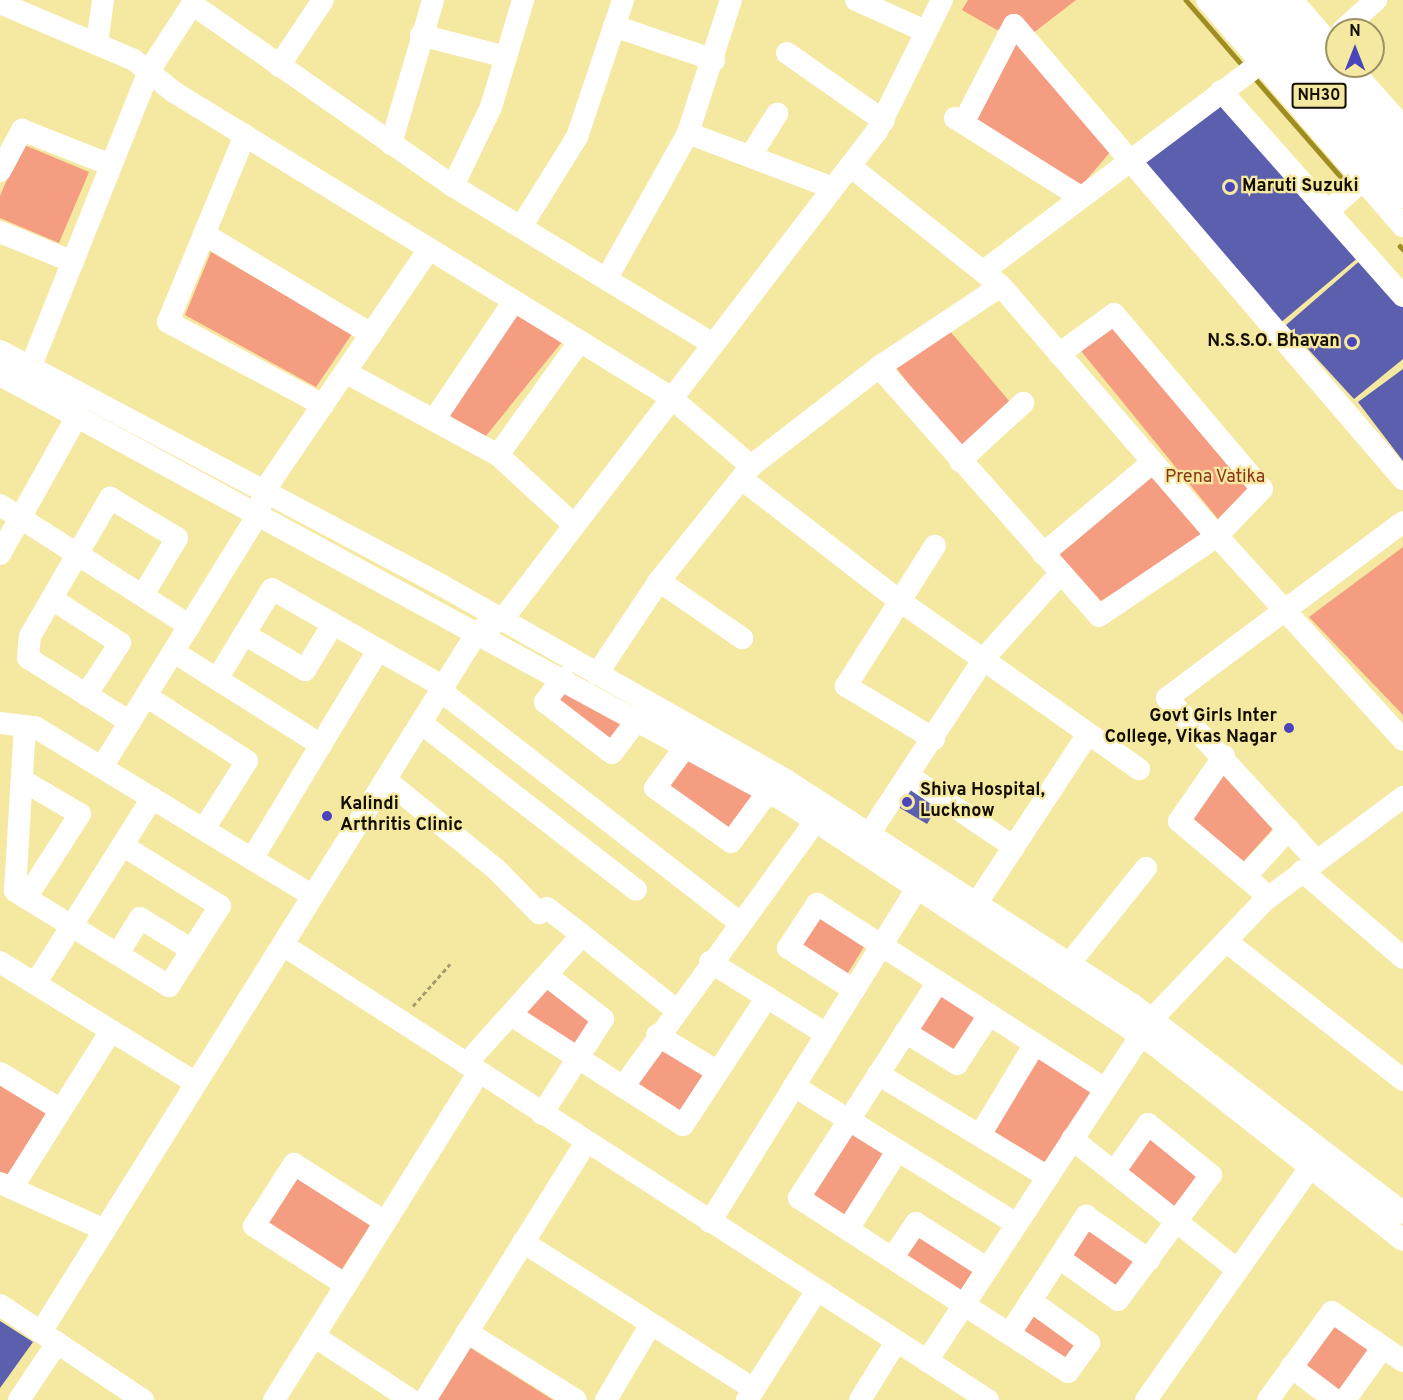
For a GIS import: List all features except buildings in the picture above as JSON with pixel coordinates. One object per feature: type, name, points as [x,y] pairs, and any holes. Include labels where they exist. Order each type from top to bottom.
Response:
[{"type":"highway","name":"NH30","points":[[1236,0],[1375,171],[1403,191]]},
{"type":"highway","name":"NH30","points":[[1269,0],[1375,171]]},
{"type":"street","points":[[97,44],[103,0]]},
{"type":"street","points":[[279,66],[323,0]]},
{"type":"street","points":[[391,144],[433,0]]},
{"type":"street","points":[[453,186],[491,107],[523,0]]},
{"type":"street","points":[[521,227],[576,137],[623,0]]},
{"type":"street","points":[[607,278],[688,134],[714,60],[731,0]]},
{"type":"street","points":[[856,0],[925,31]]},
{"type":"street","points":[[19,1400],[105,1230],[478,631],[502,620],[669,396],[884,121],[925,31],[942,0]]},
{"type":"street","points":[[1206,0],[1252,70],[1375,171],[1403,226]]},
{"type":"street","points":[[1292,0],[1325,30]]},
{"type":"street","points":[[1358,18],[1376,0]]},
{"type":"street","points":[[27,377],[148,71],[194,2],[279,66],[453,186],[711,343]]},
{"type":"street","points":[[0,3],[97,44],[148,71],[245,135],[669,396],[747,473],[897,599],[985,657],[1139,769]]},
{"type":"street","points":[[1079,196],[962,115],[1014,25],[1126,161],[1403,479]]},
{"type":"street","points":[[614,27],[714,60]]},
{"type":"street","points":[[421,35],[506,57]]},
{"type":"street","points":[[787,53],[884,121]]},
{"type":"street","points":[[597,674],[659,581],[747,473],[993,278],[1079,196],[1252,70]]},
{"type":"street","points":[[1360,78],[1403,127]]},
{"type":"street","points":[[1221,91],[1334,207],[1403,296]]},
{"type":"street","points":[[752,155],[777,114]]},
{"type":"street","points":[[0,171],[22,130],[111,165]]},
{"type":"street","points":[[688,134],[752,155],[833,188]]},
{"type":"street","points":[[245,135],[168,322],[323,405]]},
{"type":"street","points":[[850,166],[993,278],[1217,536],[1403,740]]},
{"type":"street","points":[[1334,207],[1375,171]]},
{"type":"street","points":[[0,232],[73,262]]},
{"type":"street","points":[[204,234],[371,334]]},
{"type":"street","points":[[102,767],[190,626],[261,502],[323,405],[429,249]]},
{"type":"street","points":[[434,420],[514,301]]},
{"type":"street","points":[[879,367],[1099,616],[1217,536],[1262,489],[1114,314],[1059,354]]},
{"type":"street","points":[[498,455],[580,341]]},
{"type":"street","points":[[0,351],[27,377],[77,416],[261,502],[502,620],[597,674],[864,842],[977,903],[1063,971],[1146,1027],[1403,1213]]},
{"type":"street","points":[[345,372],[498,455],[573,524]]},
{"type":"street","points":[[0,375],[27,377],[261,502],[478,631],[768,792],[815,822],[864,842],[916,890],[964,921],[1063,971]]},
{"type":"street","points":[[960,460],[1023,403]]},
{"type":"street","points":[[0,554],[77,416]]},
{"type":"street","points":[[1043,554],[1153,462]]},
{"type":"street","points":[[130,722],[28,658],[30,636],[110,498],[177,538],[143,595]]},
{"type":"street","points":[[0,505],[21,516],[190,626]]},
{"type":"street","points":[[1398,945],[1309,865],[1289,829],[1224,756],[1167,698],[1403,522]]},
{"type":"street","points":[[934,739],[846,686],[897,599],[935,546]]},
{"type":"street","points":[[864,842],[934,739],[985,657],[1061,573]]},
{"type":"street","points":[[659,581],[742,638]]},
{"type":"street","points":[[217,678],[272,589],[443,689],[739,922]]},
{"type":"street","points":[[52,599],[120,643],[86,694]]},
{"type":"street","points":[[244,634],[305,670],[333,624]]},
{"type":"street","points":[[252,859],[378,650]]},
{"type":"street","points":[[174,651],[321,745]]},
{"type":"street","points":[[563,678],[545,702],[612,753],[638,719]]},
{"type":"street","points":[[146,696],[247,761],[204,829]]},
{"type":"street","points":[[0,723],[25,726],[102,767],[313,896]]},
{"type":"street","points":[[421,723],[636,890]]},
{"type":"street","points":[[25,726],[15,891],[169,986],[220,906],[122,845]]},
{"type":"street","points":[[964,921],[1088,734]]},
{"type":"street","points":[[686,746],[655,788],[731,842],[768,792]]},
{"type":"street","points":[[1224,756],[1179,821],[1269,897]]},
{"type":"street","points":[[909,776],[1014,847]]},
{"type":"street","points":[[22,780],[80,814],[26,898]]},
{"type":"street","points":[[386,780],[496,869],[539,913],[547,908],[675,1009]]},
{"type":"street","points":[[927,1361],[1146,1027],[1269,897],[1403,797]]},
{"type":"street","points":[[35,984],[152,798]]},
{"type":"street","points":[[623,1087],[675,1009],[815,822]]},
{"type":"street","points":[[1245,877],[1289,829]]},
{"type":"street","points":[[1063,971],[1146,868]]},
{"type":"street","points":[[710,1222],[916,890]]},
{"type":"street","points":[[854,990],[788,948],[817,904],[1105,1089]]},
{"type":"street","points":[[118,954],[140,918],[192,950]]},
{"type":"street","points":[[274,1400],[385,1222],[472,1068],[511,1015],[582,935]]},
{"type":"street","points":[[1227,942],[1403,1080]]},
{"type":"street","points":[[283,945],[988,1400]]},
{"type":"street","points":[[0,962],[196,1083]]},
{"type":"street","points":[[710,962],[826,1034]]},
{"type":"street","points":[[542,1114],[603,1020],[546,975]]},
{"type":"street","points":[[938,982],[799,1198],[894,1257],[1068,1372],[1089,1343],[1031,1301]]},
{"type":"street","points":[[511,1015],[683,1125],[766,997]]},
{"type":"street","points":[[906,1032],[957,1064],[989,1014]]},
{"type":"street","points":[[1146,1027],[1309,1169],[1403,1240]]},
{"type":"street","points":[[105,1230],[6,1185],[61,1110],[111,1030]]},
{"type":"street","points":[[657,1035],[718,1072]]},
{"type":"street","points":[[980,1135],[1035,1044]]},
{"type":"street","points":[[0,1073],[61,1110]]},
{"type":"street","points":[[878,1074],[1048,1177]]},
{"type":"street","points":[[795,1086],[1017,1224]]},
{"type":"street","points":[[1059,1258],[1118,1300],[1211,1175],[1148,1124],[1114,1172]]},
{"type":"street","points":[[1072,1139],[1238,1270]]},
{"type":"street","points":[[425,1400],[586,1142]]},
{"type":"street","points":[[848,1229],[898,1150]]},
{"type":"street","points":[[346,1285],[254,1226],[294,1164],[385,1222]]},
{"type":"street","points":[[1146,1400],[1309,1169]]},
{"type":"street","points":[[1010,1333],[1086,1216],[1149,1260]]},
{"type":"street","points":[[894,1257],[916,1223],[988,1269]]},
{"type":"street","points":[[523,1242],[651,1324],[750,1395],[817,1290]]},
{"type":"street","points":[[0,1305],[143,1400]]},
{"type":"street","points":[[1268,1400],[1332,1312],[1403,1361]]},
{"type":"street","points":[[606,1400],[651,1324]]},
{"type":"street","points":[[467,1332],[576,1400]]},
{"type":"street","points":[[314,1336],[411,1400]]},
{"type":"street","points":[[860,1400],[896,1342]]},
{"type":"street","points":[[1344,1400],[1383,1347]]},
{"type":"street","points":[[1291,1367],[1335,1400]]},
{"type":"path","points":[[400,1021],[450,964]]},
{"type":"green space","points":[[968,0],[1076,0],[1028,37],[1013,22],[997,30],[962,10]]},
{"type":"green space","points":[[1014,35],[1112,150],[1082,185],[970,119]]},
{"type":"green space","points":[[22,144],[89,172],[59,243],[0,218],[0,196]]},
{"type":"green space","points":[[211,252],[352,334],[316,387],[185,315]]},
{"type":"green space","points":[[516,315],[562,342],[485,437],[450,416]]},
{"type":"green space","name":"Prena Vatika","points":[[1110,323],[1253,486],[1218,519],[1077,346]]},
{"type":"green space","points":[[949,330],[1010,402],[960,450],[894,365]]},
{"type":"green space","points":[[1152,476],[1207,535],[1096,604],[1055,553]]},
{"type":"green space","points":[[1403,547],[1403,715],[1309,617]]},
{"type":"green space","points":[[565,691],[625,725],[612,743],[557,702]]},
{"type":"green space","points":[[687,758],[755,796],[731,834],[665,787]]},
{"type":"green space","points":[[1223,765],[1278,823],[1241,864],[1186,816]]},
{"type":"green space","points":[[818,913],[867,942],[846,976],[798,947]]},
{"type":"green space","points":[[548,980],[597,1021],[575,1051],[519,1014]]},
{"type":"green space","points":[[941,994],[979,1018],[955,1055],[918,1031]]},
{"type":"green space","points":[[660,1041],[710,1072],[682,1116],[632,1085]]},
{"type":"green space","points":[[1037,1054],[1095,1090],[1047,1169],[988,1133]]},
{"type":"green space","points":[[0,1085],[46,1113],[8,1175],[0,1173]]},
{"type":"green space","points":[[850,1131],[888,1154],[846,1221],[808,1198]]},
{"type":"green space","points":[[1149,1132],[1202,1173],[1175,1207],[1122,1166]]},
{"type":"green space","points":[[297,1177],[371,1224],[340,1272],[265,1225]]},
{"type":"green space","points":[[1089,1226],[1140,1261],[1117,1293],[1067,1259]]},
{"type":"green space","points":[[919,1231],[978,1267],[961,1293],[903,1258]]},
{"type":"green space","points":[[1032,1310],[1083,1343],[1067,1367],[1017,1333]]},
{"type":"green space","points":[[1333,1322],[1373,1351],[1341,1396],[1301,1368]]},
{"type":"green space","points":[[469,1347],[553,1400],[436,1400]]},
{"type":"waterway","points":[[1186,0],[1245,68]]},
{"type":"waterway","points":[[1253,76],[1348,185]]},
{"type":"waterway","points":[[1400,246],[1403,249]]},
{"type":"place","name":"Maruti Suzuki","points":[[1230,187]]},
{"type":"place","name":"N.S.S.O. Bhavan","points":[[1352,342]]},
{"type":"place","name":"Govt Girls Inter College, Vikas Nagar","points":[[1289,728]]},
{"type":"place","name":"Shiva Hospital, Lucknow","points":[[907,802]]},
{"type":"place","name":"Kalindi Arthritis Clinic","points":[[327,816]]}]
